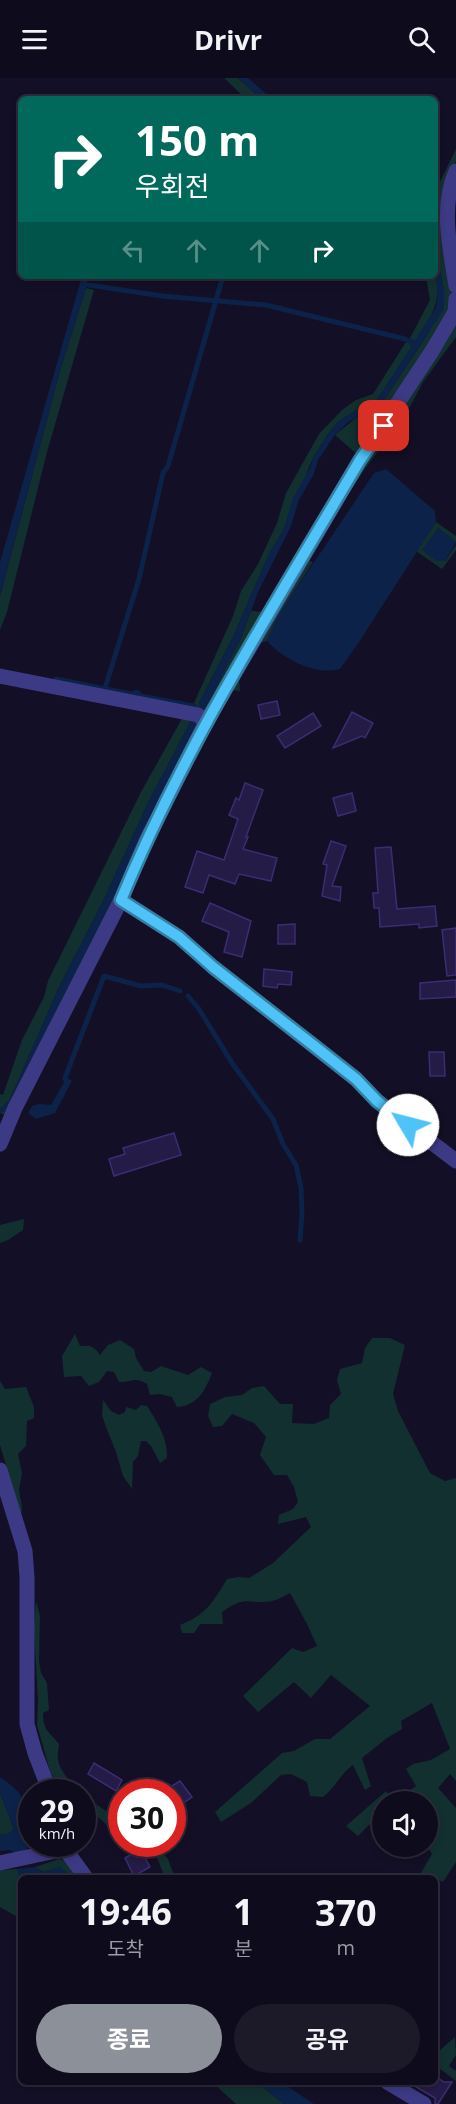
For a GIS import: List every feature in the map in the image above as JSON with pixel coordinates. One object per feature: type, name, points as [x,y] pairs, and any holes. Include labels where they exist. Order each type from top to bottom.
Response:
[{"type":"street","points":[[456,171],[451,182],[447,203],[456,286]]},
{"type":"street","points":[[0,1144],[15,1108],[121,900],[146,842],[206,722],[360,460],[432,351],[454,312],[456,299]]},
{"type":"street","points":[[0,676],[198,714],[206,722]]},
{"type":"street","points":[[121,900],[179,937],[213,967],[356,1079],[377,1101],[456,1161]]},
{"type":"street","points":[[0,1470],[25,1551],[27,1724],[45,1779]]},
{"type":"street","points":[[0,1863],[23,1857]]},
{"type":"street","points":[[72,1857],[84,1875]]},
{"type":"street","points":[[392,2085],[424,2104]]},
{"type":"green space","points":[[224,78],[238,78],[258,96],[243,96]]},
{"type":"green space","points":[[456,149],[456,161],[447,182],[453,286],[451,310],[358,455],[335,435],[357,417],[376,412],[429,332],[444,290],[438,260],[438,186]]},
{"type":"green space","points":[[426,279],[436,279],[437,293],[434,309],[416,342],[410,338],[430,300]]},
{"type":"green space","points":[[86,288],[94,290],[47,452],[7,612],[0,630],[0,596],[59,374]]},
{"type":"green space","points":[[456,323],[456,337],[423,382],[405,416],[403,407]]},
{"type":"green space","points":[[406,342],[413,345],[375,403],[360,408],[339,421],[313,458],[283,531],[269,554],[234,635],[199,703],[199,710],[196,709],[194,703],[233,616],[241,591],[258,564],[277,523],[286,493],[319,434],[342,410],[356,400],[373,394]]},
{"type":"green space","points":[[402,408],[404,418],[409,425],[399,432],[391,448],[383,448],[376,455],[356,482],[308,560],[313,562],[267,641],[259,643],[239,677],[240,691],[230,690],[364,462]]},
{"type":"green space","points":[[436,522],[456,536],[456,542],[438,528],[445,561],[456,545],[456,550],[442,569],[416,551]]},
{"type":"green space","points":[[251,611],[265,612],[209,707],[203,710],[241,638]]},
{"type":"green space","points":[[184,715],[193,717],[149,801],[103,901],[59,987],[8,1104],[12,1105],[8,1116],[0,1113],[0,1094],[3,1095],[22,1040],[44,997],[48,981],[141,792]]},
{"type":"green space","points":[[24,1219],[23,1230],[0,1243],[0,1225]]},
{"type":"green space","points":[[75,1334],[80,1346],[92,1347],[100,1355],[108,1345],[120,1340],[134,1349],[136,1358],[144,1371],[151,1372],[161,1366],[188,1375],[201,1367],[212,1373],[195,1401],[177,1407],[172,1397],[160,1394],[150,1395],[147,1384],[135,1380],[119,1382],[114,1372],[107,1371],[99,1382],[89,1386],[81,1376],[64,1377],[62,1356]]},
{"type":"green space","points":[[372,1338],[390,1338],[405,1345],[393,1394],[398,1411],[430,1473],[445,1481],[456,1478],[456,1781],[450,1774],[438,1788],[456,1808],[456,1862],[443,1882],[438,1880],[438,1875],[420,1875],[430,1857],[438,1857],[438,1791],[409,1791],[416,1786],[406,1769],[413,1764],[431,1760],[450,1749],[432,1703],[401,1721],[402,1729],[362,1758],[371,1786],[365,1790],[353,1765],[323,1797],[310,1796],[307,1782],[291,1774],[281,1775],[251,1803],[221,1822],[215,1812],[282,1753],[294,1751],[315,1739],[330,1739],[370,1706],[331,1675],[311,1698],[294,1682],[258,1712],[243,1696],[292,1648],[303,1652],[317,1646],[290,1593],[272,1601],[237,1603],[222,1612],[223,1624],[200,1624],[194,1633],[182,1633],[180,1625],[203,1612],[227,1579],[249,1578],[273,1563],[311,1527],[306,1517],[278,1524],[279,1515],[293,1509],[298,1502],[294,1487],[287,1475],[274,1475],[260,1455],[266,1437],[254,1423],[232,1414],[222,1426],[213,1427],[208,1416],[210,1404],[225,1397],[242,1395],[252,1388],[264,1386],[280,1404],[293,1404],[292,1423],[314,1424],[329,1418],[330,1405],[341,1394],[337,1380],[340,1369],[362,1363],[365,1348]]},
{"type":"green space","points":[[0,1381],[5,1389],[26,1387],[34,1407],[34,1418],[27,1421],[26,1446],[18,1454],[22,1473],[19,1490],[21,1516],[0,1445]]},
{"type":"green space","points":[[103,1400],[111,1411],[119,1415],[125,1412],[126,1407],[136,1410],[141,1405],[147,1406],[164,1437],[167,1458],[160,1463],[151,1446],[146,1441],[141,1441],[138,1456],[133,1462],[132,1489],[123,1476],[102,1415]]},
{"type":"green space","points":[[36,1601],[40,1616],[39,1661],[41,1673],[47,1683],[49,1710],[43,1713],[44,1724],[59,1744],[59,1764],[69,1779],[53,1779],[37,1725],[34,1629]]},
{"type":"green space","points":[[0,1793],[14,1829],[8,1834],[0,1835]]},
{"type":"green space","points":[[372,1803],[372,1822],[358,1836],[346,1826]]},
{"type":"green space","points":[[96,1804],[108,1813],[108,1826],[97,1816]]},
{"type":"green space","points":[[157,1857],[166,1857],[174,1875],[164,1875]]},
{"type":"green space","points":[[59,1859],[67,1861],[80,1875],[68,1875],[64,1870],[43,1872],[35,1867]]},
{"type":"green space","points":[[17,1869],[19,1875],[18,1917],[0,1907],[0,1870]]},
{"type":"green space","points":[[455,2037],[456,2055],[449,2066],[456,2071],[456,2081],[438,2067],[438,2052]]},
{"type":"green space","points":[[215,2085],[261,2085],[284,2104],[236,2104]]},
{"type":"water","points":[[238,78],[248,78],[269,96],[258,96]]},
{"type":"water","points":[[438,260],[444,290],[444,309],[376,412],[357,417],[347,423],[335,435],[318,460],[314,474],[299,500],[291,526],[258,592],[241,638],[208,704],[203,710],[199,710],[199,703],[234,635],[269,554],[283,531],[293,498],[313,458],[339,421],[360,408],[375,403],[435,309]]},
{"type":"water","points":[[81,279],[88,279],[89,285],[86,288],[59,374],[0,596],[0,562]]},
{"type":"water","points":[[386,469],[435,511],[436,522],[340,669],[320,670],[291,660],[267,641],[278,616],[374,473]]},
{"type":"water","points":[[438,528],[456,542],[445,561],[436,561],[422,550]]},
{"type":"water","points":[[193,717],[198,718],[196,726],[150,815],[113,903],[12,1105],[8,1104],[59,987],[103,901],[149,801]]},
{"type":"water","points":[[62,1078],[72,1081],[55,1113],[36,1119],[28,1113],[32,1106],[51,1105],[64,1082]]},
{"type":"water","points":[[0,1777],[18,1792],[18,1855],[11,1850],[0,1851],[0,1835],[8,1834],[14,1829],[0,1793]]},
{"type":"water","points":[[60,1866],[68,1875],[19,1875],[17,1869],[35,1867],[43,1872]]},
{"type":"water","points":[[261,2085],[286,2085],[314,2104],[284,2104]]},
{"type":"building","points":[[277,701],[280,715],[261,719],[258,705]]},
{"type":"building","points":[[352,712],[373,723],[365,738],[362,736],[333,748]]},
{"type":"building","points":[[313,713],[321,726],[285,748],[277,736]]},
{"type":"building","points":[[245,783],[263,790],[243,849],[277,858],[271,881],[239,874],[235,884],[209,875],[203,893],[185,887],[197,851],[224,860],[238,819],[229,815],[236,798],[239,800]]},
{"type":"building","points":[[352,793],[356,811],[338,816],[333,798]]},
{"type":"building","points":[[331,841],[346,846],[332,886],[341,887],[340,901],[322,896],[327,865],[323,864]]},
{"type":"building","points":[[391,847],[397,909],[435,906],[437,926],[419,928],[419,924],[380,927],[379,908],[374,908],[373,893],[378,893],[375,848]]},
{"type":"building","points":[[210,903],[251,921],[242,957],[224,952],[229,932],[202,921]]},
{"type":"building","points":[[295,924],[295,944],[278,944],[278,925]]},
{"type":"building","points":[[456,928],[456,975],[447,976],[442,930]]},
{"type":"building","points":[[264,969],[292,972],[291,985],[278,984],[277,988],[263,986]]},
{"type":"building","points":[[456,980],[456,997],[420,999],[420,983]]},
{"type":"building","points":[[429,1052],[444,1052],[445,1076],[430,1076]]},
{"type":"building","points":[[174,1133],[181,1155],[114,1176],[109,1159],[125,1154],[123,1148]]},
{"type":"building","points":[[94,1763],[120,1779],[108,1779],[108,1786],[88,1774]]},
{"type":"building","points":[[186,1789],[192,1797],[186,1801]]},
{"type":"building","points":[[144,1857],[150,1867],[134,1875],[125,1858]]},
{"type":"building","points":[[438,2078],[444,2082],[452,2082],[438,2104],[435,2104],[435,2098],[413,2085],[438,2085]]},
{"type":"waterway","points":[[105,688],[139,579],[163,473],[168,466],[222,279]]},
{"type":"waterway","points":[[89,285],[162,296],[266,305],[405,339],[414,344]]},
{"type":"waterway","points":[[56,679],[131,694],[137,692],[141,696],[194,706]]},
{"type":"waterway","points":[[65,1078],[104,976],[141,986],[162,985],[180,991]]},
{"type":"waterway","points":[[188,996],[199,1009],[232,1063],[273,1119],[283,1144],[296,1165],[301,1188],[300,1240]]},
{"type":"waterway","points":[[0,1110],[8,1104]]},
{"type":"route","points":[[384,426],[360,460],[206,722],[146,842],[121,900],[179,937],[213,967],[356,1079],[377,1101],[408,1125]]}]
